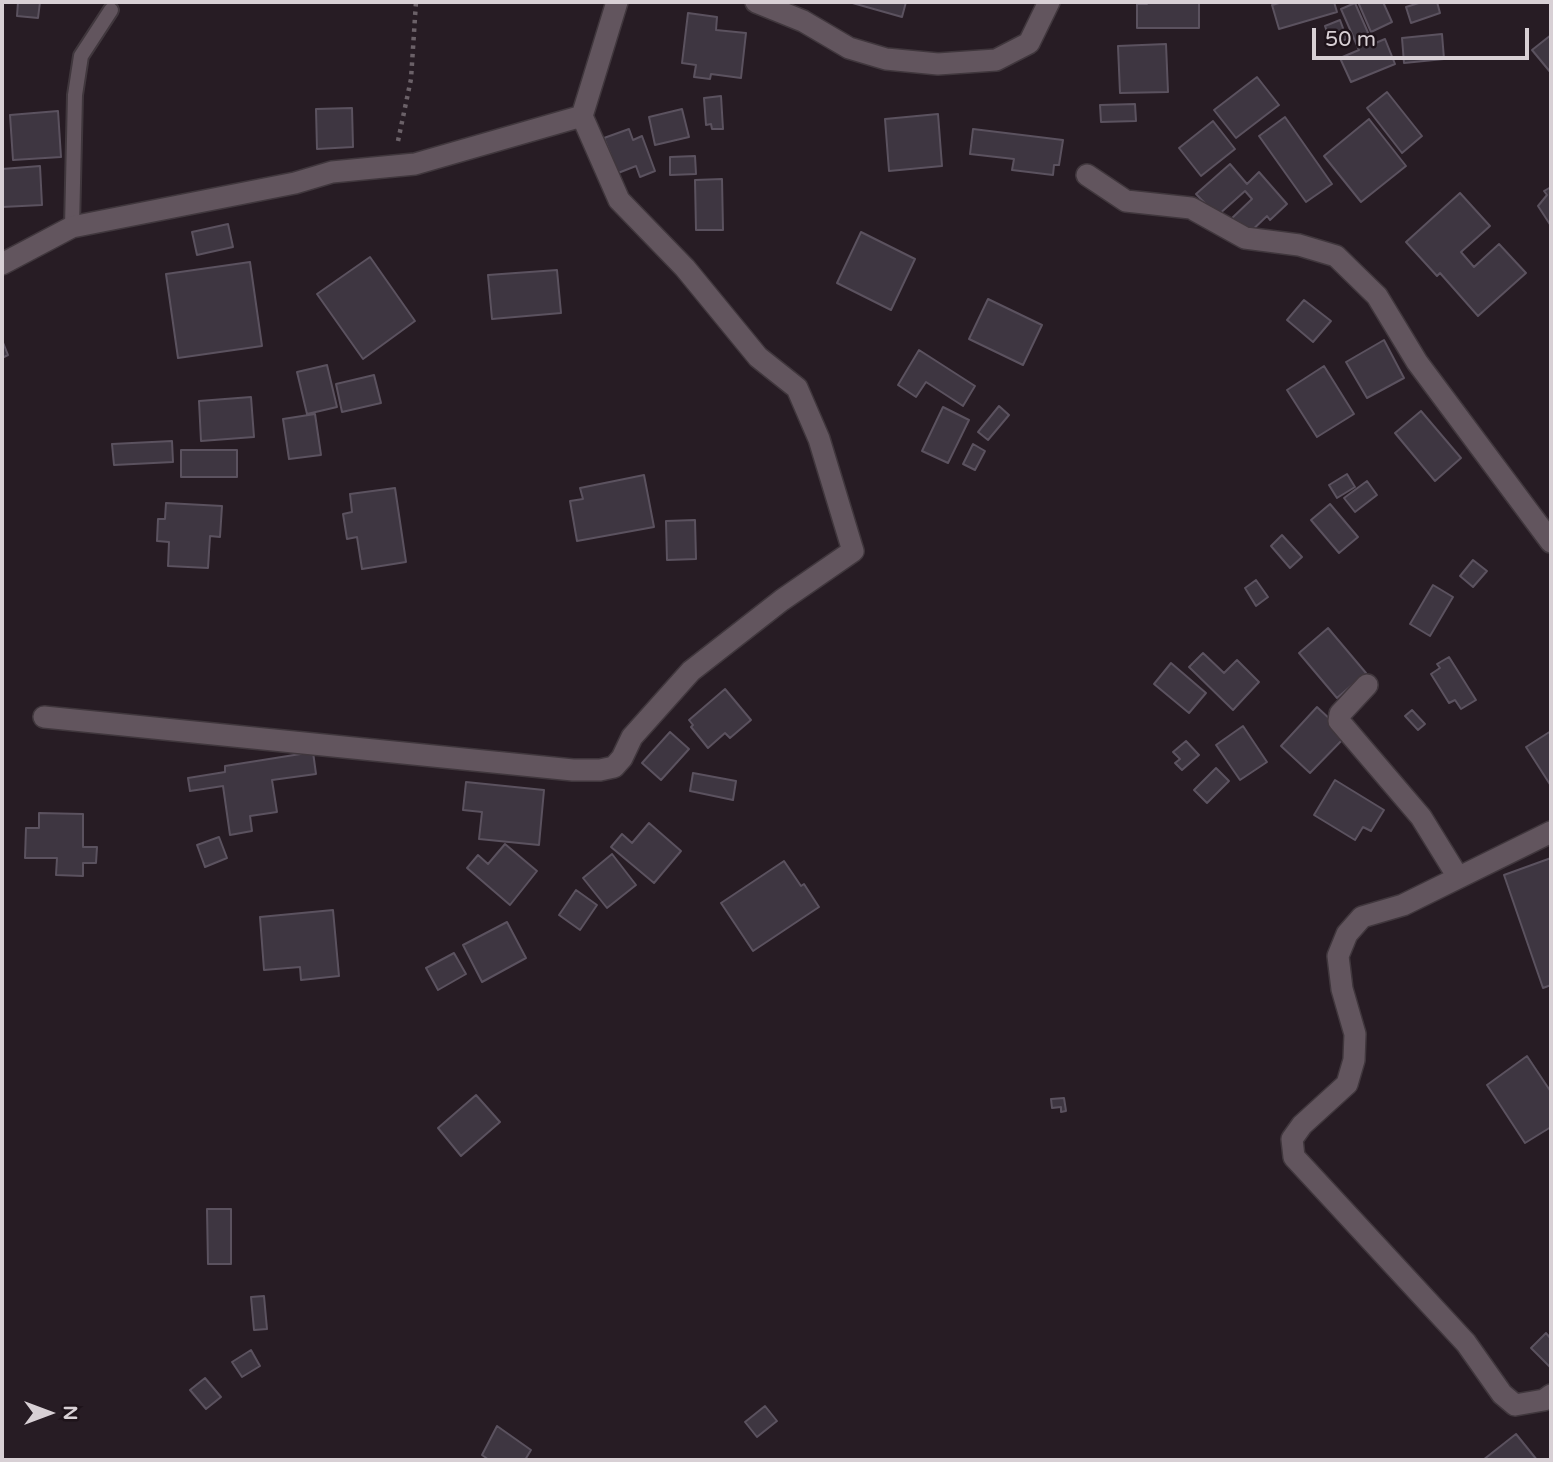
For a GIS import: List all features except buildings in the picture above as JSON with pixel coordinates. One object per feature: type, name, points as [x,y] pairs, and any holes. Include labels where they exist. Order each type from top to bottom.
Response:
[{"type":"street","points":[[44,717],[573,770],[600,770],[614,767],[622,758],[632,737],[691,671],[782,600],[853,551],[819,439],[797,388],[758,357],[685,268],[619,200],[582,116],[617,2]]},
{"type":"street","points":[[756,2],[803,21],[849,48],[886,59],[938,64],[996,60],[1029,43],[1049,2]]},
{"type":"street","points":[[2,264],[72,227],[295,183],[332,173],[415,164],[582,116]]},
{"type":"street","points":[[1087,175],[1126,201],[1191,208],[1245,238],[1299,245],[1336,256],[1377,296],[1417,362],[1551,541]]},
{"type":"street","points":[[1367,685],[1340,714],[1339,721],[1421,817],[1458,877]]},
{"type":"street","points":[[1551,832],[1403,905],[1362,917],[1347,934],[1338,956],[1342,989],[1355,1034],[1354,1060],[1347,1084],[1302,1125],[1292,1139],[1294,1157],[1466,1343],[1502,1394],[1515,1405],[1544,1400],[1551,1395]]},
{"type":"lane","points":[[72,227],[75,96],[81,55],[111,10]]},
{"type":"path","points":[[393,166],[411,79],[416,2]]}]
